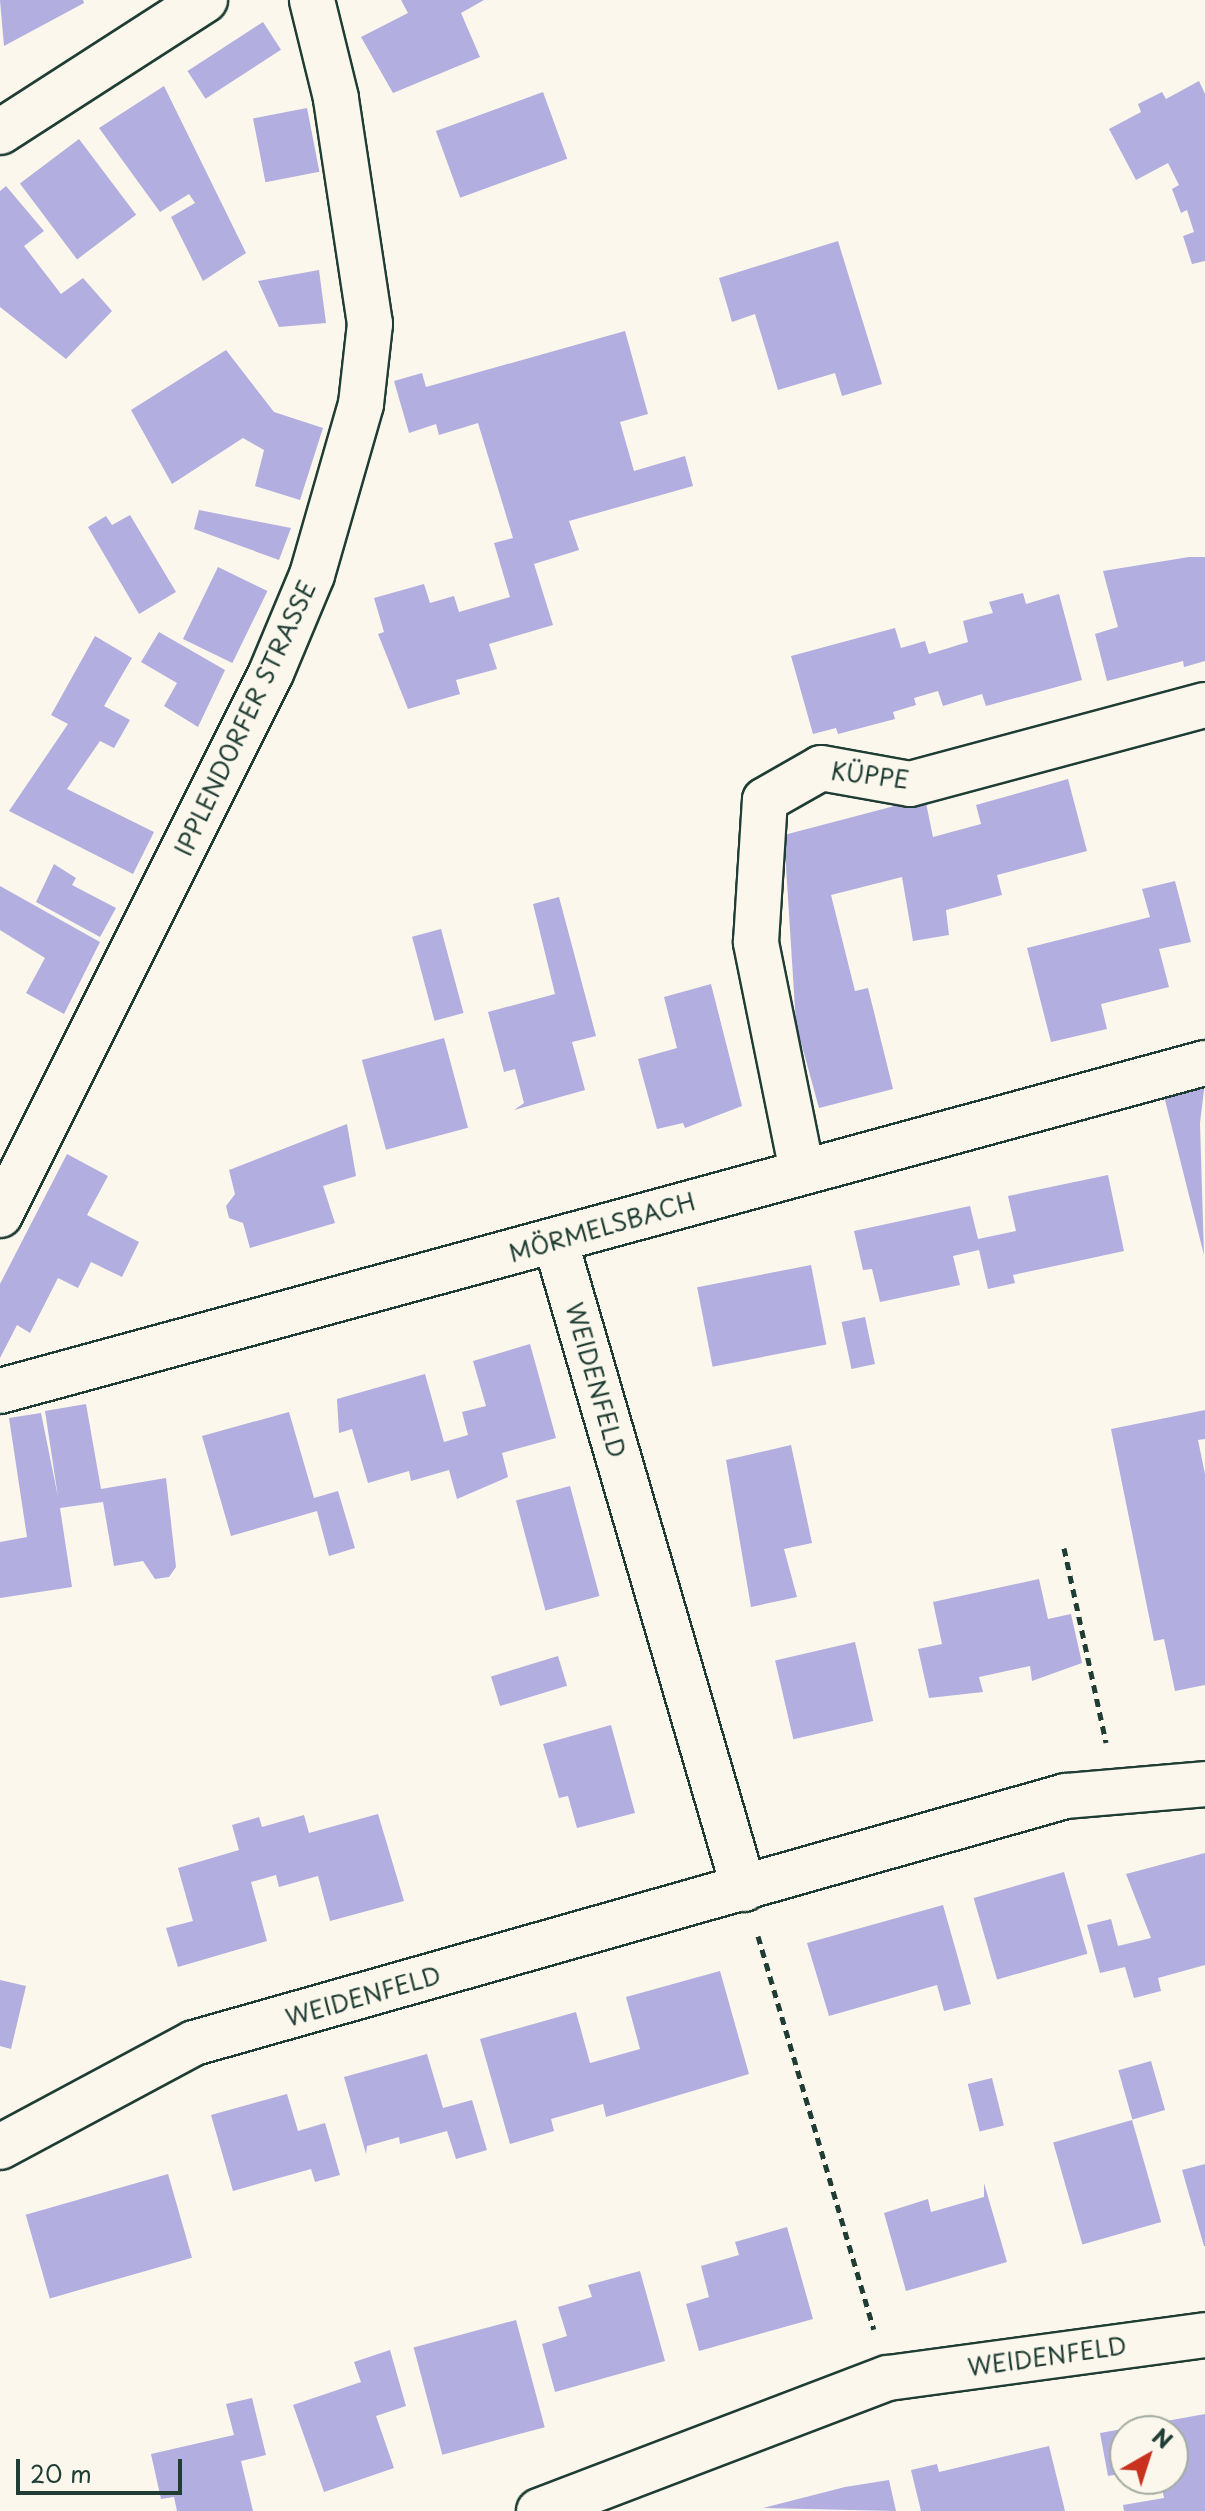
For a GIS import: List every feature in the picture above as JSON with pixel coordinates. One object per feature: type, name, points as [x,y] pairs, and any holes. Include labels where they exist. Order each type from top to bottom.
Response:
[{"type":"street","points":[[0,132],[205,0]]},
{"type":"street","name":"IPPLENDORFER STRASSE","points":[[0,1215],[271,673],[312,575],[357,419],[370,324],[336,98],[312,0]]},
{"type":"street","name":"KÜPPE","points":[[802,1171],[756,942],[765,800],[821,768],[910,784],[1205,705]]},
{"type":"street","name":"MÖRMELSBACH","points":[[0,1391],[1205,1063]]},
{"type":"street","name":"WEIDENFELD","points":[[555,1240],[744,1889]]},
{"type":"street","name":"WEIDENFELD","points":[[0,2147],[194,2043],[1066,1796],[1205,1784]]},
{"type":"street","name":"WEIDENFELD","points":[[539,2511],[888,2378],[1205,2335]]},
{"type":"path","points":[[1064,1548],[1107,1750],[1110,1792]]},
{"type":"path","points":[[744,1889],[888,2378]]},
{"type":"building","points":[[0,0],[83,0],[84,3],[4,46]]},
{"type":"building","points":[[401,0],[484,0],[461,13],[480,57],[393,93],[361,37],[408,13]]},
{"type":"building","points":[[263,22],[281,50],[205,99],[188,71]]},
{"type":"building","points":[[1199,81],[1205,94],[1205,261],[1192,264],[1183,236],[1194,232],[1187,210],[1181,213],[1172,189],[1179,185],[1168,163],[1136,180],[1109,129],[1141,112],[1138,104],[1162,92],[1166,99]]},
{"type":"building","points":[[164,86],[246,253],[203,281],[171,217],[195,203],[189,194],[160,212],[99,128]]},
{"type":"building","points":[[543,92],[567,159],[460,198],[436,131]]},
{"type":"building","points":[[307,108],[319,172],[265,182],[253,118]]},
{"type":"building","points":[[79,139],[136,215],[77,259],[20,184]]},
{"type":"building","points":[[6,186],[44,231],[24,246],[61,294],[83,278],[112,311],[66,359],[0,307],[0,191]]},
{"type":"building","points":[[838,241],[882,384],[842,396],[835,373],[778,390],[755,314],[732,322],[719,278]]},
{"type":"building","points":[[319,270],[326,323],[279,327],[258,281]]},
{"type":"building","points":[[625,331],[648,414],[620,422],[634,471],[685,456],[693,486],[569,521],[579,550],[534,564],[553,625],[489,644],[497,669],[456,680],[460,694],[408,709],[378,634],[384,632],[374,598],[424,584],[430,603],[454,596],[459,612],[510,597],[494,543],[513,538],[478,423],[439,435],[436,424],[409,433],[394,381],[422,373],[426,387]]},
{"type":"building","points":[[226,350],[274,412],[323,428],[300,500],[255,486],[264,450],[243,438],[172,484],[131,410]]},
{"type":"building","points":[[199,510],[291,528],[279,560],[194,529]]},
{"type":"building","points":[[130,515],[176,592],[139,614],[88,527],[106,516],[112,525]]},
{"type":"building","points":[[1205,557],[1205,661],[1184,667],[1183,661],[1107,681],[1095,634],[1118,627],[1103,571]]},
{"type":"building","points":[[218,567],[267,591],[232,663],[183,639]]},
{"type":"building","points":[[1023,593],[1026,604],[1059,594],[1082,680],[986,706],[982,694],[943,706],[938,691],[914,698],[916,705],[893,712],[895,719],[838,734],[836,728],[813,734],[791,656],[895,628],[901,648],[925,641],[929,654],[968,642],[963,621],[993,613],[989,602]]},
{"type":"building","points":[[159,632],[225,670],[198,727],[164,706],[177,683],[141,662]]},
{"type":"building","points":[[95,636],[132,658],[104,706],[130,720],[114,748],[100,741],[67,789],[154,832],[133,874],[9,811],[68,724],[51,715]]},
{"type":"building","points":[[1068,779],[1087,851],[997,875],[1002,895],[946,910],[949,935],[913,941],[902,877],[831,895],[855,991],[868,988],[893,1089],[819,1108],[796,1024],[784,835],[925,798],[933,837],[981,824],[976,805]]},
{"type":"building","points":[[54,864],[76,878],[72,885],[116,908],[100,937],[36,902]]},
{"type":"building","points":[[1175,881],[1191,942],[1159,949],[1169,987],[1101,1004],[1107,1029],[1051,1042],[1027,948],[1150,917],[1142,889]]},
{"type":"building","points":[[0,886],[100,942],[64,1014],[26,993],[45,958],[0,930]]},
{"type":"building","points":[[559,897],[596,1036],[572,1042],[585,1090],[514,1110],[524,1103],[515,1069],[504,1072],[488,1012],[555,994],[533,904]]},
{"type":"building","points":[[441,929],[464,1013],[435,1021],[412,937]]},
{"type":"building","points":[[711,984],[742,1106],[685,1128],[683,1123],[657,1129],[638,1059],[677,1048],[664,997]]},
{"type":"building","points":[[444,1038],[468,1128],[386,1150],[362,1060]]},
{"type":"building","points":[[1205,1082],[1200,1123],[1204,1255],[1163,1092]]},
{"type":"building","points":[[347,1124],[356,1176],[323,1186],[335,1223],[250,1248],[243,1223],[229,1218],[226,1206],[235,1194],[229,1170]]},
{"type":"building","points":[[67,1154],[108,1176],[87,1215],[139,1242],[122,1277],[91,1262],[78,1288],[58,1278],[30,1333],[17,1325],[0,1358],[0,1284]]},
{"type":"building","points":[[1108,1175],[1124,1251],[1013,1275],[1015,1283],[988,1289],[979,1250],[953,1256],[960,1285],[880,1302],[872,1269],[863,1270],[854,1231],[970,1206],[978,1239],[1016,1231],[1008,1196]]},
{"type":"building","points":[[811,1265],[826,1345],[713,1367],[697,1287]]},
{"type":"building","points":[[865,1317],[875,1364],[852,1369],[842,1322]]},
{"type":"building","points":[[530,1344],[556,1438],[502,1453],[508,1477],[457,1499],[449,1470],[411,1481],[409,1471],[368,1483],[352,1429],[339,1433],[337,1399],[425,1374],[444,1442],[468,1435],[462,1412],[486,1406],[473,1361]]},
{"type":"building","points":[[86,1404],[101,1489],[166,1478],[176,1567],[169,1577],[155,1579],[143,1561],[114,1566],[103,1502],[60,1508],[72,1587],[0,1598],[0,1542],[27,1537],[9,1418],[41,1413],[58,1497],[45,1411]]},
{"type":"building","points":[[1205,1410],[1205,1439],[1198,1440],[1205,1474],[1205,1685],[1175,1691],[1164,1639],[1154,1641],[1111,1429]]},
{"type":"building","points":[[289,1412],[314,1498],[338,1491],[355,1548],[329,1556],[317,1511],[231,1536],[202,1436]]},
{"type":"building","points":[[791,1445],[812,1543],[784,1549],[797,1597],[751,1607],[726,1460]]},
{"type":"building","points":[[570,1486],[600,1596],[545,1611],[516,1500]]},
{"type":"building","points":[[1039,1579],[1048,1619],[1071,1614],[1082,1663],[1032,1681],[1030,1666],[979,1677],[983,1692],[929,1698],[918,1649],[942,1644],[933,1602]]},
{"type":"building","points":[[855,1642],[873,1721],[793,1739],[775,1660]]},
{"type":"building","points":[[558,1656],[567,1686],[500,1706],[491,1676]]},
{"type":"building","points":[[611,1725],[635,1813],[577,1828],[568,1796],[559,1798],[543,1744]]},
{"type":"building","points":[[378,1814],[404,1901],[330,1921],[318,1876],[279,1887],[276,1875],[251,1882],[267,1941],[178,1967],[166,1928],[193,1921],[178,1868],[239,1850],[232,1825],[259,1817],[262,1827],[304,1815],[309,1833]]},
{"type":"building","points":[[1205,1853],[1205,1965],[1158,1978],[1161,1991],[1134,1998],[1125,1967],[1100,1973],[1087,1925],[1111,1919],[1118,1946],[1151,1938],[1126,1874]]},
{"type":"building","points":[[1064,1872],[1087,1954],[997,1980],[974,1898]]},
{"type":"building","points":[[943,1905],[971,2004],[944,2011],[937,1985],[829,2016],[807,1943]]},
{"type":"building","points":[[720,1971],[749,2074],[606,2117],[603,2104],[551,2119],[554,2131],[510,2144],[480,2039],[576,2012],[590,2063],[640,2049],[626,1997]]},
{"type":"building","points":[[0,1980],[26,1986],[11,2049],[0,2046]]},
{"type":"building","points":[[427,2054],[443,2108],[472,2100],[487,2150],[456,2159],[447,2131],[400,2144],[399,2137],[367,2146],[366,2154],[344,2077]]},
{"type":"building","points":[[1151,2061],[1165,2110],[1132,2119],[1118,2070]]},
{"type":"building","points":[[992,2078],[1004,2126],[980,2132],[968,2084]]},
{"type":"building","points":[[287,2094],[298,2131],[325,2123],[340,2175],[315,2182],[311,2169],[233,2191],[211,2115]]},
{"type":"building","points":[[1132,2120],[1161,2222],[1082,2244],[1053,2143]]},
{"type":"building","points":[[1205,2164],[1205,2246],[1204,2246],[1182,2170]]},
{"type":"building","points":[[168,2174],[192,2258],[50,2298],[26,2215]]},
{"type":"building","points":[[984,2183],[1007,2262],[906,2291],[884,2213],[928,2199],[931,2212],[984,2197]]},
{"type":"building","points":[[787,2227],[813,2319],[699,2351],[686,2304],[709,2297],[701,2266],[739,2255],[735,2242]]},
{"type":"building","points":[[640,2271],[665,2361],[555,2392],[542,2344],[567,2336],[558,2307],[592,2297],[588,2285]]},
{"type":"building","points":[[516,2320],[545,2427],[442,2455],[414,2347]]},
{"type":"building","points":[[390,2350],[406,2406],[376,2416],[394,2468],[324,2492],[293,2405],[361,2382],[354,2362]]},
{"type":"building","points":[[252,2398],[266,2455],[241,2461],[253,2511],[177,2511],[174,2497],[161,2499],[151,2454],[234,2435],[226,2404]]},
{"type":"building","points":[[1205,2414],[1205,2511],[1124,2511],[1123,2505],[1164,2498],[1163,2495],[1189,2495],[1189,2417]]},
{"type":"building","points":[[1109,2431],[1109,2476],[1108,2476],[1100,2433]]},
{"type":"building","points":[[1049,2446],[1065,2511],[921,2511],[911,2470],[937,2464],[939,2472]]},
{"type":"building","points":[[889,2480],[896,2511],[763,2508],[845,2487]]}]
